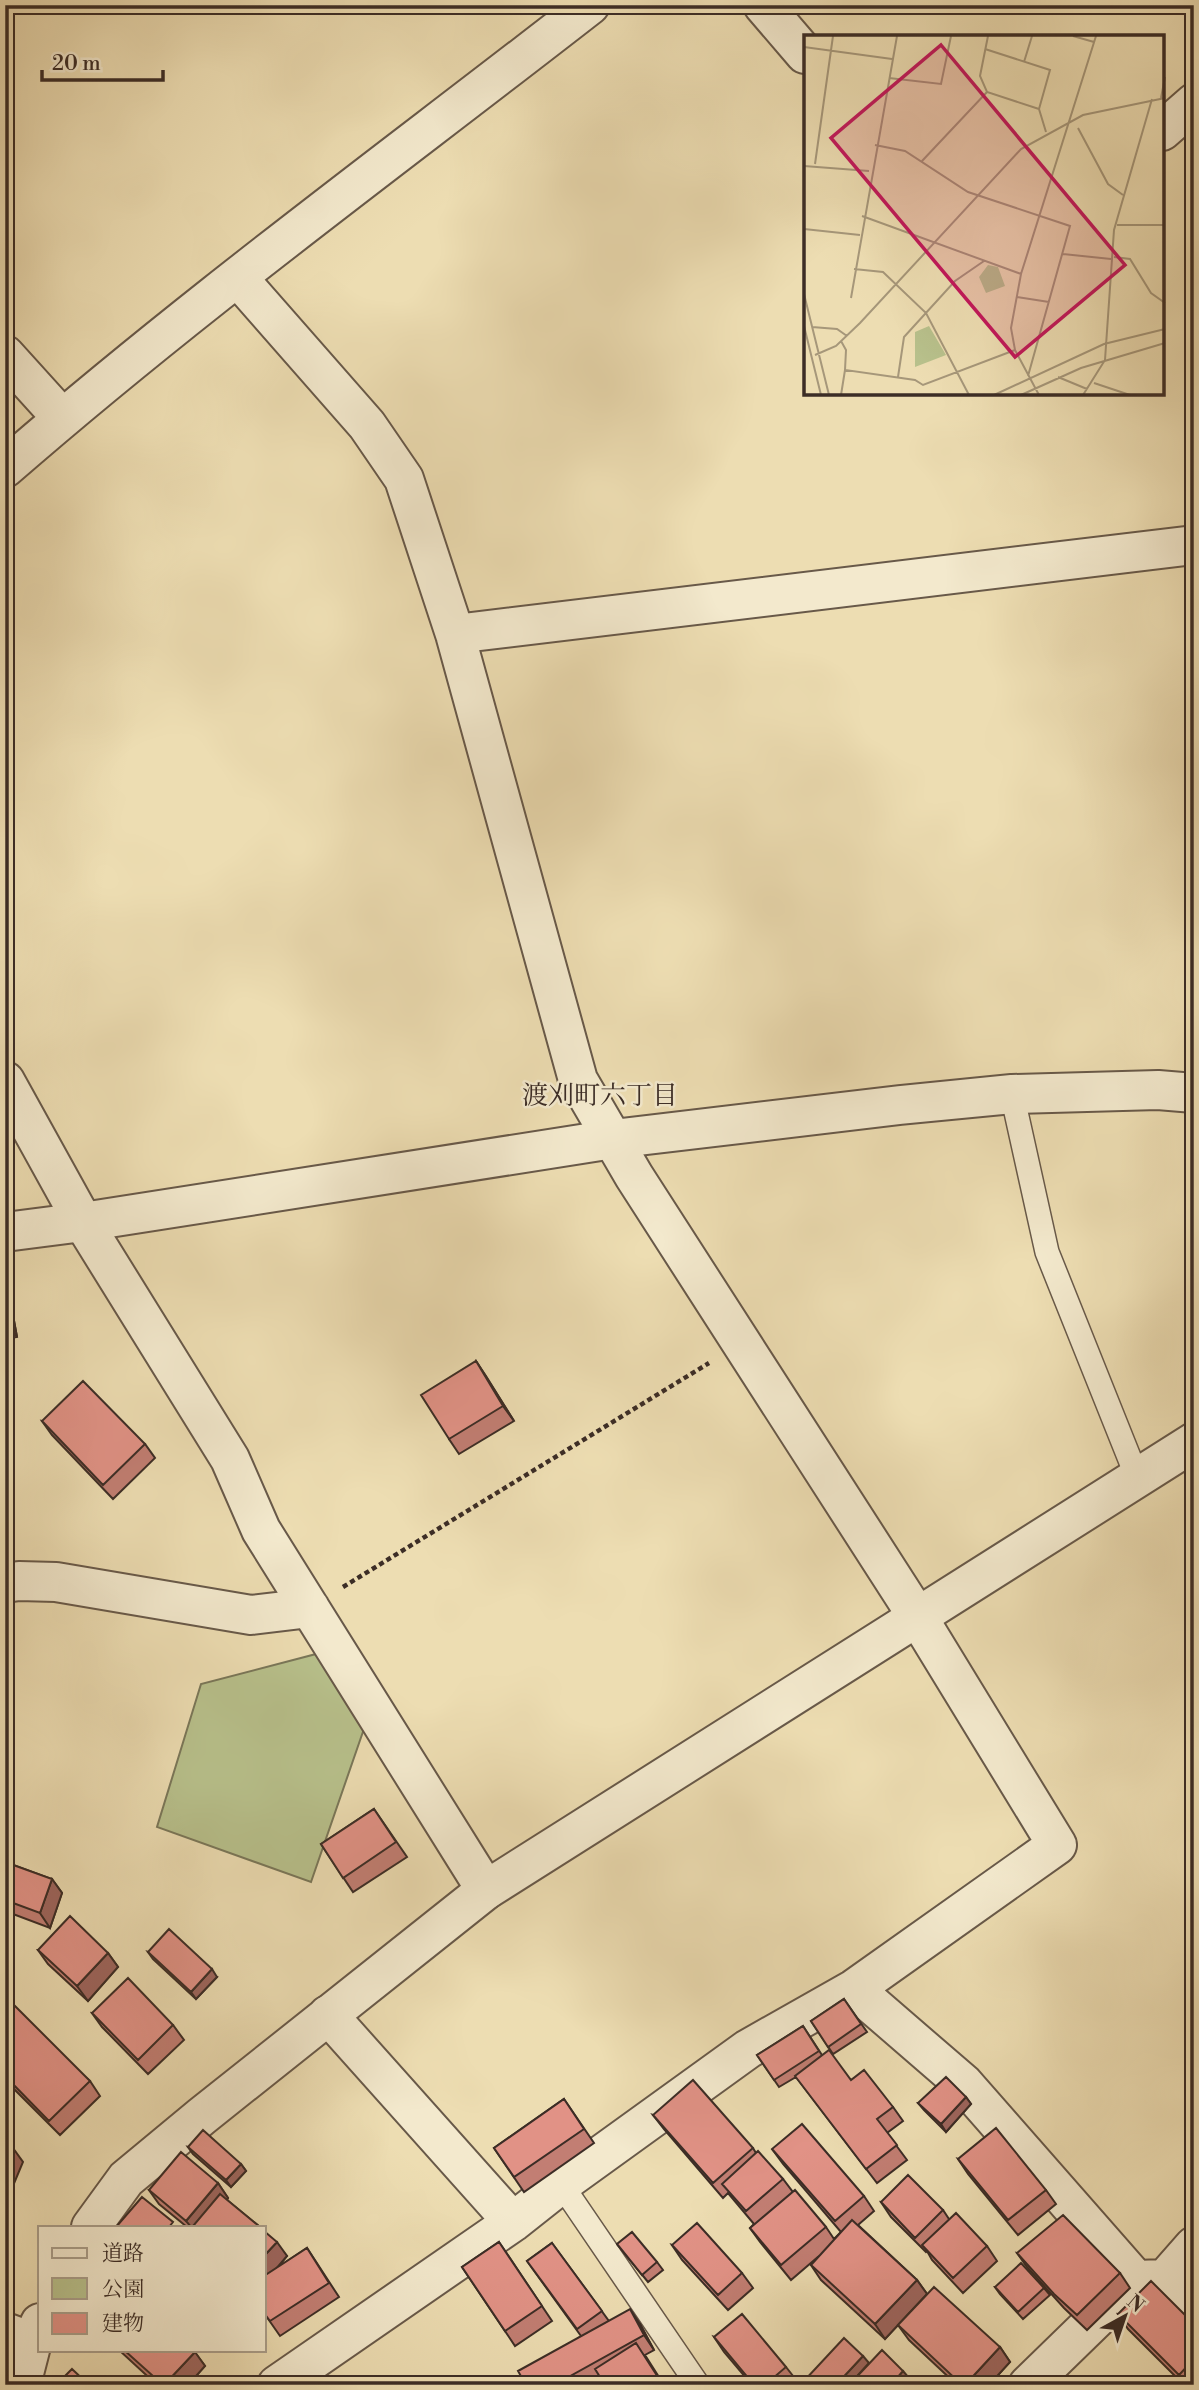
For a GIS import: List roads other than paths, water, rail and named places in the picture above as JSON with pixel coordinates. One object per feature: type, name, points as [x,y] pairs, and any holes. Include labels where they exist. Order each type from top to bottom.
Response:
[{"type":"street","points":[[5,468],[62,418],[238,278],[590,5]]},
{"type":"street","points":[[763,5],[804,53]]},
{"type":"street","points":[[1164,129],[1194,103]]},
{"type":"street","points":[[238,278],[367,425],[404,479],[455,634],[578,1080],[634,1176],[918,1616],[1056,1845],[854,1989],[748,2049],[561,2184],[513,2222],[277,2385]]},
{"type":"street","points":[[5,355],[62,418]]},
{"type":"street","points":[[455,634],[1194,545]]},
{"type":"street","points":[[5,1081],[83,1222],[230,1459],[261,1530],[486,1890]]},
{"type":"street","points":[[5,1231],[83,1222],[613,1139],[1012,1094],[1158,1090],[1194,1093]]},
{"type":"street","points":[[92,2226],[126,2179],[486,1890],[1194,1442]]},
{"type":"street","points":[[5,1583],[56,1582],[251,1615],[310,1608]]},
{"type":"street","points":[[854,1989],[964,2084],[1151,2279],[1194,2309]]},
{"type":"street","points":[[328,2015],[513,2222]]},
{"type":"street","points":[[1028,2385],[1151,2279],[1194,2246]]},
{"type":"street","points":[[21,2385],[26,2332]]},
{"type":"lane","points":[[1012,1094],[1047,1252],[1138,1477]]},
{"type":"lane","points":[[561,2184],[698,2385]]},
{"type":"district","name":"渡刈町六丁目","points":[[600,1096]]}]
